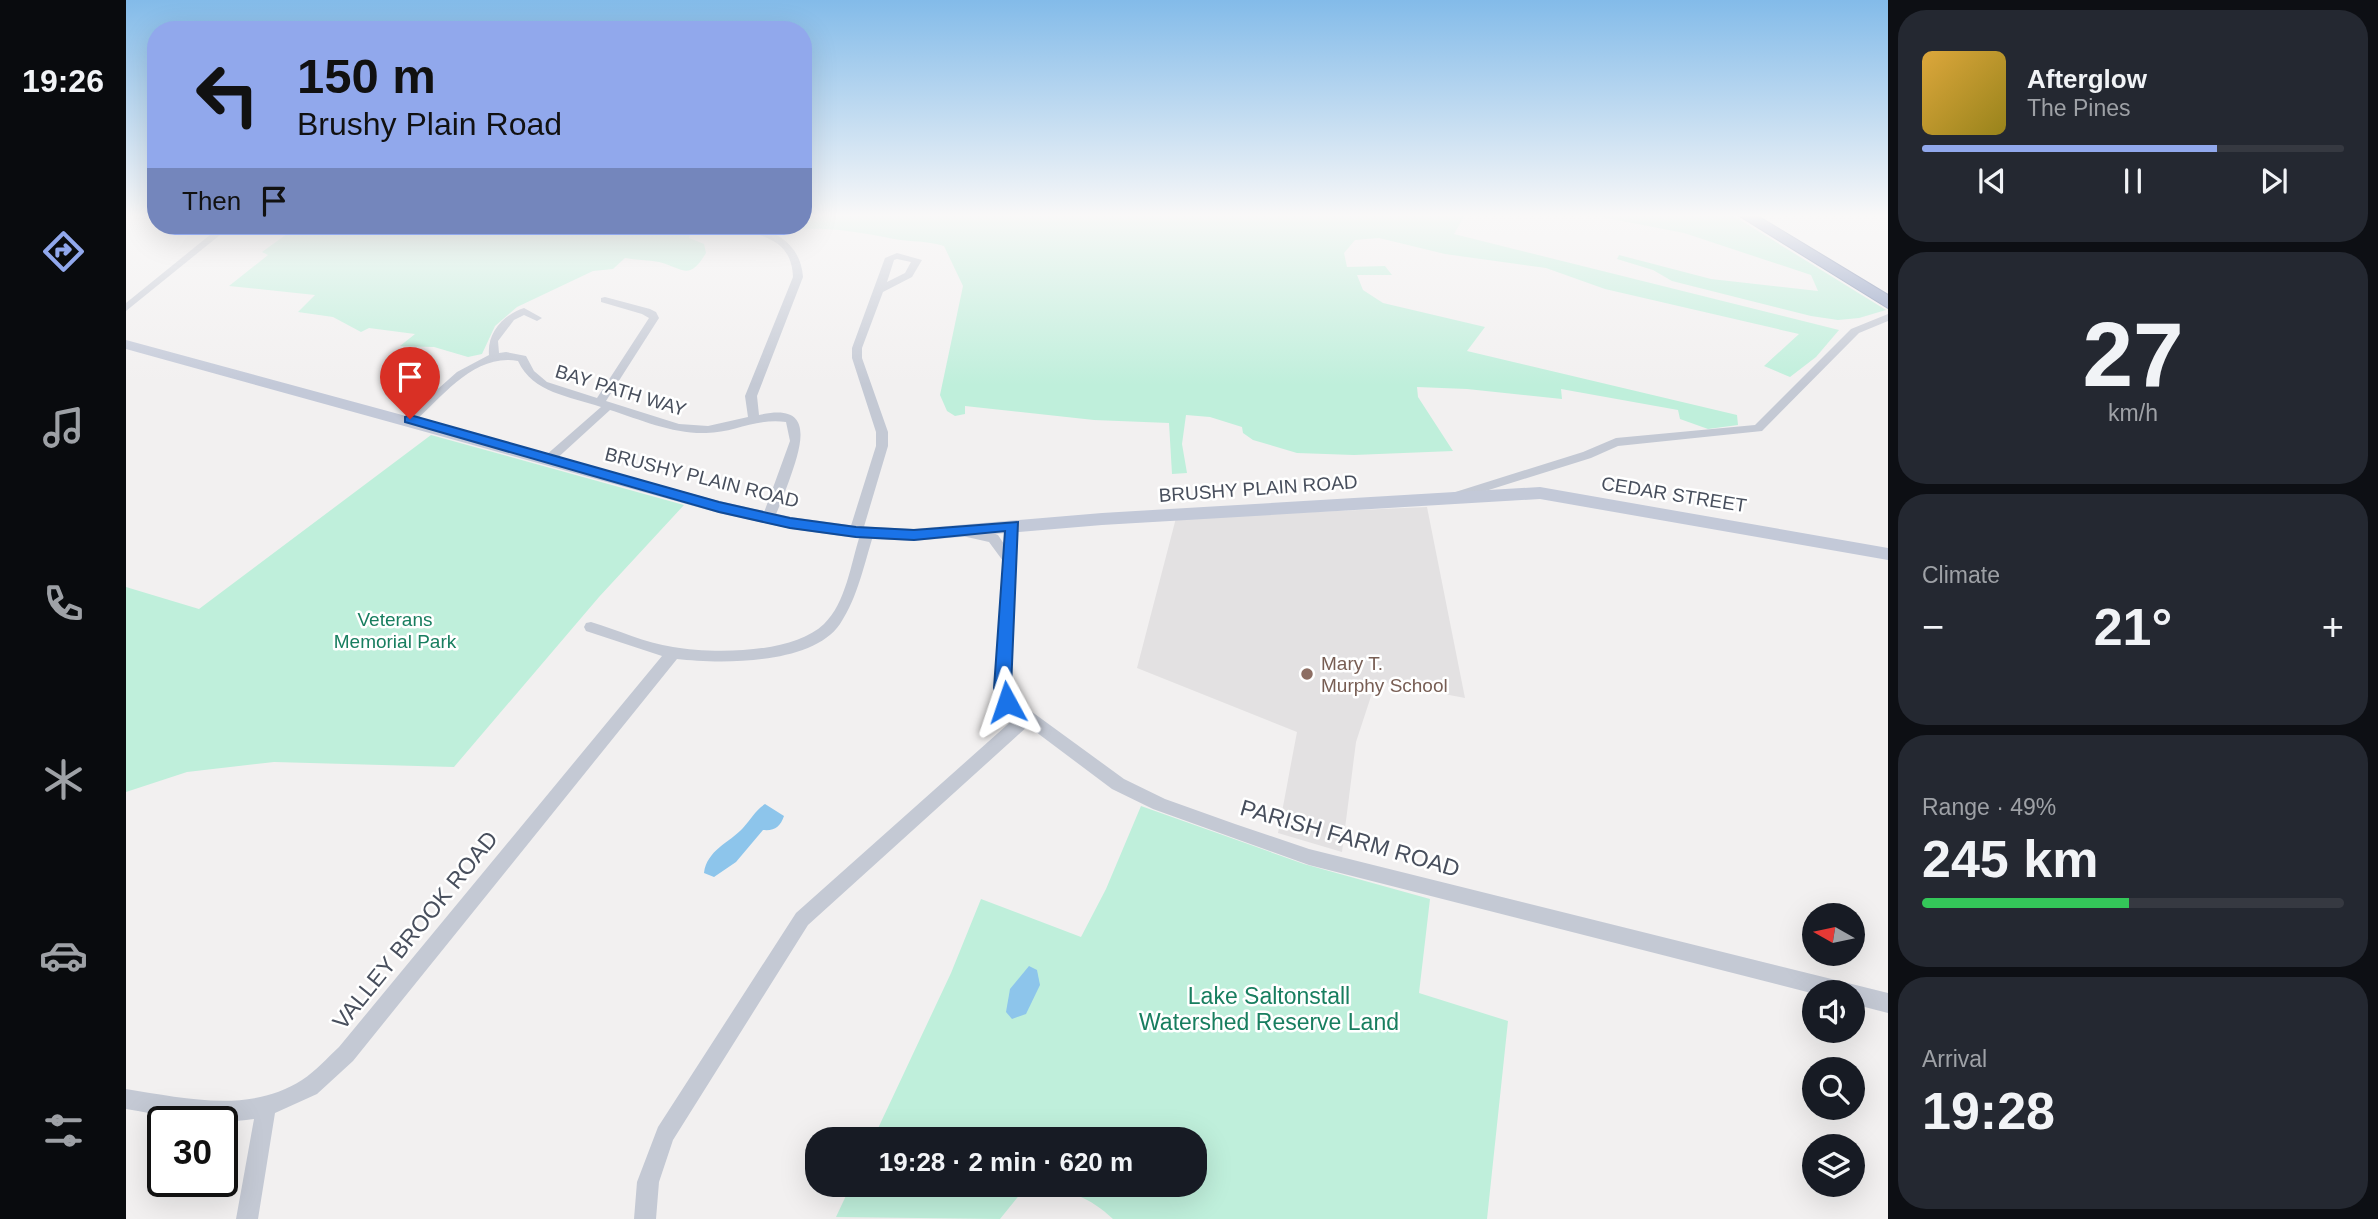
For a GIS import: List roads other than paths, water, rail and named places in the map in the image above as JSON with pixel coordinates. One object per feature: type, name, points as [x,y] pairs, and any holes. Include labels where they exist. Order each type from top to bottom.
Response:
[{"type":"highway","points":[[1838,272],[1888,303]]},
{"type":"highway","points":[[1858,272],[1888,290]]},
{"type":"main road","name":"BRUSHY PLAIN ROAD","points":[[126,344],[410,419],[768,519],[861,532],[914,535],[1451,497]]},
{"type":"main road","name":"CEDAR STREET","points":[[1451,497],[1540,494],[1888,554]]},
{"type":"street","points":[[126,307],[169,272]]},
{"type":"street","points":[[754,419],[751,396],[798,272]]},
{"type":"street","points":[[591,627],[673,653],[780,651],[811,642],[830,627],[841,608],[882,446],[882,432],[858,358],[858,348],[879,290]]},
{"type":"street","points":[[549,459],[604,404],[654,318],[652,314],[630,305],[622,306],[606,300]]},
{"type":"street","points":[[410,419],[470,369],[494,357],[493,341],[510,318],[524,312],[537,318]]},
{"type":"street","points":[[1451,497],[1587,455],[1616,442],[1758,428],[1855,331],[1888,317]]},
{"type":"street","name":"BAY PATH WAY","points":[[494,357],[522,358],[529,373],[542,384],[693,430],[708,430],[780,416],[790,419],[796,430],[792,456],[768,519]]},
{"type":"street","name":"PARISH FARM ROAD","points":[[1012,526],[1002,688],[1007,702],[1082,760],[1128,789],[1159,804],[1309,857],[1802,981]]},
{"type":"street","points":[[959,531],[993,538],[1001,544],[1011,562]]},
{"type":"street","name":"VALLEY BROOK ROAD","points":[[126,1099],[229,1113],[266,1108],[310,1086],[346,1054],[673,653]]},
{"type":"street","points":[[645,1219],[648,1182],[665,1134],[802,919],[1026,718]]},
{"type":"street","points":[[1865,997],[1888,1003]]},
{"type":"street","points":[[247,1219],[266,1108]]},
{"type":"water","points":[[765,804],[784,816],[779,826],[763,830],[736,862],[714,877],[704,873],[709,858]]},
{"type":"water","points":[[1029,966],[1037,970],[1040,985],[1026,1014],[1012,1019],[1006,1012],[1010,989]]},
{"type":"place","name":"Mary T. Murphy School","points":[[1307,674]]},
{"type":"park label","name":"Veterans Memorial Park","points":[[395,630]]},
{"type":"park label","name":"Lake Saltonstall Watershed Reserve Land","points":[[1269,1009]]}]
